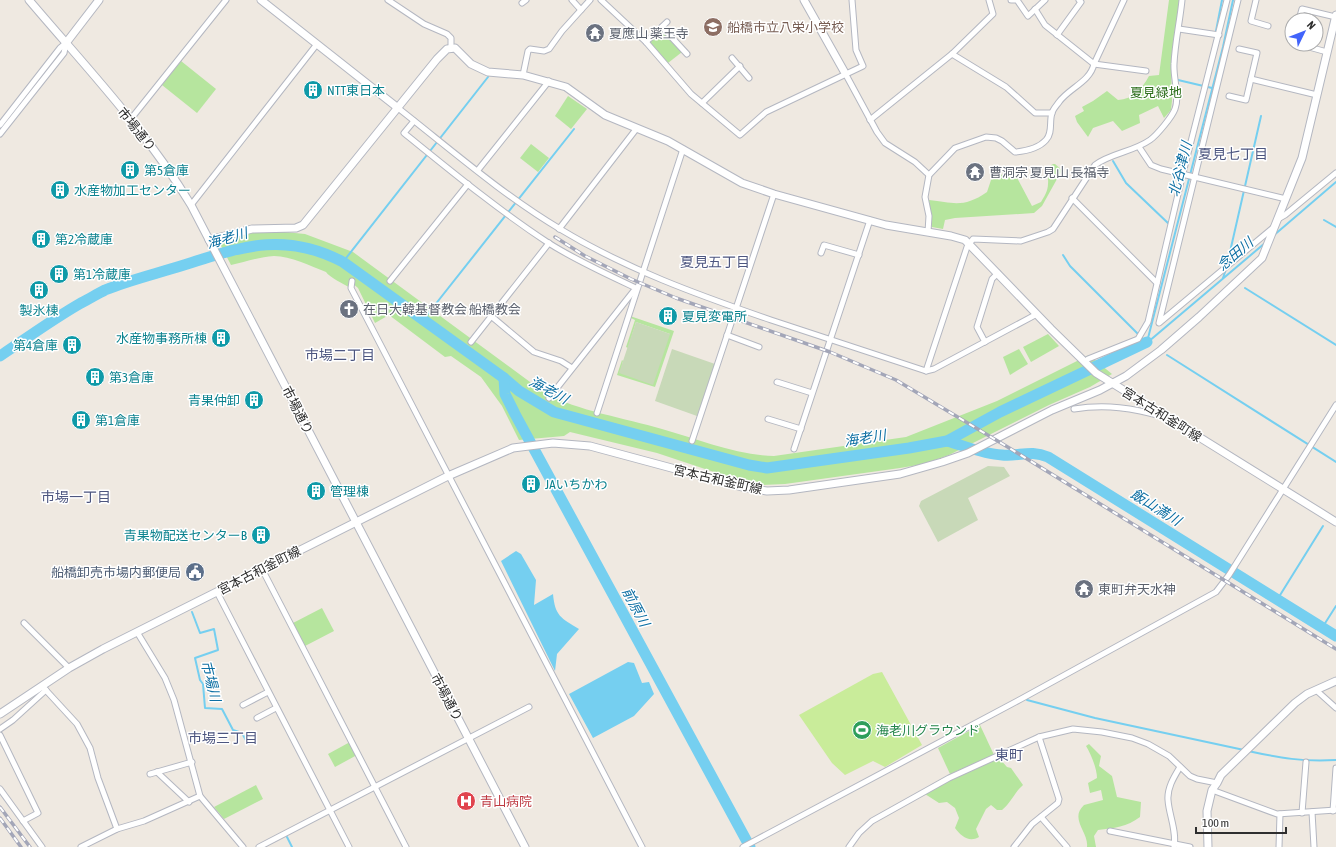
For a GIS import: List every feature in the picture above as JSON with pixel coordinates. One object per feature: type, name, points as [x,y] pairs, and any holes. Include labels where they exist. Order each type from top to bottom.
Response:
[{"type":"street","name":"市場通り","points":[[29,0],[166,165],[191,205],[525,847]]},
{"type":"street","points":[[0,125],[99,0]]},
{"type":"street","points":[[130,120],[226,0]]},
{"type":"street","points":[[388,0],[424,24],[447,34],[451,38],[451,48]]},
{"type":"street","points":[[572,0],[581,10]]},
{"type":"street","points":[[523,75],[528,51],[530,49],[544,51],[549,49],[590,0]]},
{"type":"street","points":[[601,0],[646,42],[681,83],[740,135],[766,112],[845,73],[863,66],[856,50],[852,0]]},
{"type":"street","points":[[804,0],[870,120],[885,143],[915,162],[929,175]]},
{"type":"street","points":[[870,120],[952,54],[993,14],[989,0]]},
{"type":"street","points":[[1012,0],[1016,0],[1028,16],[1044,0]]},
{"type":"street","points":[[1057,35],[1081,2],[1079,0]]},
{"type":"street","points":[[928,232],[929,216],[925,197],[929,175],[955,148],[976,139],[986,137],[996,138],[1015,152],[1040,146],[1049,136],[1052,113],[1060,101],[1087,77],[1092,70],[1124,0]]},
{"type":"street","points":[[926,371],[969,243],[976,238],[1021,241],[1048,232],[1052,229],[1095,165],[1100,161],[1139,147],[1158,132],[1175,110],[1174,65],[1182,0]]},
{"type":"street","points":[[1087,362],[1138,339],[1148,322],[1219,35],[1226,0]]},
{"type":"street","points":[[1238,0],[1193,176],[1159,323],[1336,173]]},
{"type":"street","points":[[1256,0],[1250,21],[1268,26]]},
{"type":"street","points":[[264,1],[414,121],[517,200],[559,229],[643,273],[736,308],[926,371],[934,369],[1037,314]]},
{"type":"street","points":[[1035,9],[1045,25],[1094,64],[1146,71]]},
{"type":"street","points":[[1301,12],[1302,10],[1313,12]]},
{"type":"street","points":[[209,240],[252,229],[296,228],[303,225],[441,54],[451,48],[457,50],[474,67],[488,72],[523,75],[549,81],[566,87],[606,115],[668,141],[735,180],[774,194],[894,227],[957,237],[969,243],[1037,314],[1087,362],[1096,373],[1113,383],[1161,350],[1256,266],[1262,258],[1302,158],[1336,16],[1324,14]]},
{"type":"street","points":[[646,42],[667,22]]},
{"type":"street","points":[[662,28],[687,54]]},
{"type":"street","points":[[1179,28],[1219,35]]},
{"type":"street","points":[[0,134],[64,53],[66,43]]},
{"type":"street","points":[[191,205],[317,44]]},
{"type":"street","points":[[1229,96],[1246,100],[1257,53],[1239,49]]},
{"type":"street","points":[[952,54],[1006,87],[1035,113],[1052,113]]},
{"type":"street","points":[[732,58],[749,78]]},
{"type":"street","points":[[702,103],[740,66]]},
{"type":"street","points":[[1251,79],[1317,95]]},
{"type":"street","points":[[478,170],[549,81]]},
{"type":"street","points":[[414,121],[404,134],[504,212],[549,243],[594,268],[636,288]]},
{"type":"street","points":[[559,229],[637,128]]},
{"type":"street","points":[[1139,147],[1151,165],[1286,199]]},
{"type":"street","points":[[597,413],[636,288],[643,273],[683,150]]},
{"type":"street","points":[[390,281],[468,184]]},
{"type":"street","points":[[692,441],[774,194]]},
{"type":"street","points":[[1072,198],[1157,283]]},
{"type":"street","points":[[794,449],[870,220]]},
{"type":"street","points":[[471,342],[549,243]]},
{"type":"street","points":[[821,253],[824,245],[859,255]]},
{"type":"street","points":[[985,342],[977,327],[992,278],[998,273]]},
{"type":"street","points":[[352,281],[351,288],[642,847]]},
{"type":"street","points":[[549,398],[636,288]]},
{"type":"street","points":[[491,316],[534,352],[561,361],[572,368]]},
{"type":"street","points":[[727,335],[759,347]]},
{"type":"street","points":[[777,382],[812,393]]},
{"type":"street","name":"宮本古和釜町線","points":[[0,714],[44,688],[69,668],[137,632],[485,458],[512,448],[527,445],[553,443],[590,446],[742,487],[767,491],[789,490],[900,474],[923,469],[980,447],[1052,410],[1113,383],[1336,522]]},
{"type":"street","points":[[744,847],[753,844],[1216,592],[1229,575],[1336,405]]},
{"type":"street","points":[[1074,409],[1102,406],[1121,407],[1169,419]]},
{"type":"street","points":[[768,418],[801,428]]},
{"type":"street","points":[[262,569],[406,847]]},
{"type":"street","points":[[217,592],[349,847]]},
{"type":"street","points":[[24,623],[69,668]]},
{"type":"street","points":[[137,632],[165,678],[175,703],[200,796],[243,847]]},
{"type":"street","points":[[1208,847],[1207,811],[1212,790],[1221,775],[1289,708],[1316,690],[1336,681]]},
{"type":"street","points":[[0,729],[13,720],[44,688],[77,724],[90,748],[98,778],[117,829]]},
{"type":"street","points":[[1316,690],[1336,708]]},
{"type":"street","points":[[243,705],[268,692]]},
{"type":"street","points":[[259,847],[529,707]]},
{"type":"street","points":[[257,718],[276,708]]},
{"type":"street","points":[[849,847],[872,821],[949,778],[1039,737],[1073,728],[1132,738],[1148,744],[1169,756],[1180,767],[1197,779],[1217,783]]},
{"type":"street","points":[[0,735],[38,813],[23,821]]},
{"type":"street","points":[[1014,847],[1032,824],[1058,803],[1059,799],[1039,737]]},
{"type":"street","points":[[150,774],[192,762]]},
{"type":"street","points":[[1302,813],[1306,762]]},
{"type":"street","points":[[1174,845],[1167,798],[1170,786],[1180,767]]},
{"type":"street","points":[[1212,790],[1253,806],[1280,814],[1335,811],[1336,768]]},
{"type":"street","points":[[157,772],[189,802]]},
{"type":"street","points":[[0,789],[42,847]]},
{"type":"street","points":[[81,847],[117,829],[144,821],[200,796]]},
{"type":"street","points":[[1312,812],[1314,847]]},
{"type":"street","points":[[1279,847],[1280,814]]},
{"type":"street","points":[[1041,816],[1067,847]]},
{"type":"street","points":[[1110,831],[1190,847]]},
{"type":"green space","name":"夏見緑地","points":[[1169,0],[1179,0],[1177,29],[1171,66],[1171,110],[1164,118],[1158,106],[1139,115],[1140,123],[1122,131],[1113,121],[1093,128],[1088,137],[1077,122],[1075,116],[1084,111],[1082,107],[1107,91],[1118,100],[1128,98],[1140,89],[1149,76],[1159,75]]},
{"type":"green space","points":[[661,30],[665,31],[682,52],[668,63],[650,43]]},
{"type":"green space","points":[[181,61],[216,89],[197,113],[162,85]]},
{"type":"green space","points":[[568,96],[587,109],[571,129],[555,116]]},
{"type":"green space","points":[[531,144],[549,158],[538,172],[520,158]]},
{"type":"green space","points":[[1053,164],[1062,170],[1042,206],[1034,213],[955,218],[945,220],[943,229],[932,227],[929,200],[959,203],[972,200],[987,192],[992,177],[1014,172],[1032,206],[1041,202],[1046,194],[1048,171],[1050,166]]},
{"type":"green space","points":[[274,231],[305,234],[353,252],[545,393],[572,405],[602,414],[648,425],[745,453],[774,456],[906,437],[997,401],[1089,355],[1112,374],[1090,387],[1049,405],[949,455],[924,464],[785,484],[759,485],[735,479],[657,453],[570,432],[564,436],[519,440],[502,406],[481,377],[451,356],[445,357],[389,315],[375,323],[358,288],[351,282],[350,288],[326,272],[280,256],[263,257],[231,265],[218,240],[246,233]]},
{"type":"green space","points":[[630,316],[674,331],[655,387],[617,375],[622,360],[620,373],[670,334],[636,322],[628,348],[626,347],[635,320],[629,317]]},
{"type":"green space","points":[[636,322],[670,334],[653,385],[619,373]]},
{"type":"green space","points":[[1048,334],[1059,346],[1031,362],[1023,347]]},
{"type":"green space","points":[[672,349],[715,364],[697,416],[655,401]]},
{"type":"green space","points":[[1019,349],[1028,364],[1010,375],[1003,357]]},
{"type":"green space","points":[[988,466],[1004,467],[1010,476],[968,498],[978,520],[938,542],[919,506],[921,501]]},
{"type":"green space","points":[[322,608],[334,631],[305,646],[293,623]]},
{"type":"green space","name":"海老川グラウンド","points":[[882,672],[922,745],[885,767],[873,761],[845,775],[832,763],[799,715],[873,674]]},
{"type":"green space","points":[[980,725],[994,755],[950,774],[938,748]]},
{"type":"green space","points":[[350,742],[357,755],[335,767],[328,754]]},
{"type":"green space","points":[[1089,744],[1101,756],[1099,766],[1112,776],[1117,797],[1141,802],[1140,817],[1130,823],[1109,829],[1098,830],[1094,836],[1096,847],[1087,847],[1087,841],[1078,815],[1084,805],[1103,800],[1101,790],[1090,793],[1088,783],[1097,778],[1096,770],[1086,746]]},
{"type":"green space","points":[[999,758],[1007,767],[1011,768],[1023,785],[1002,810],[997,810],[991,805],[986,809],[976,829],[979,837],[975,839],[966,838],[955,828],[959,818],[955,808],[947,802],[939,803],[925,794],[949,780]]},
{"type":"green space","points":[[256,785],[263,799],[224,819],[214,807]]},
{"type":"water","points":[[516,551],[521,554],[536,580],[534,605],[553,594],[557,612],[563,619],[579,629],[557,654],[555,671],[501,561]]},
{"type":"water","points":[[628,662],[634,663],[642,683],[649,682],[654,694],[634,716],[593,738],[569,694]]},
{"type":"waterway","points":[[1216,31],[1222,0]]},
{"type":"waterway","name":"北谷津川","points":[[1147,342],[1223,47],[1233,0]]},
{"type":"waterway","points":[[343,262],[488,77]]},
{"type":"waterway","points":[[1178,80],[1212,88]]},
{"type":"waterway","points":[[1227,265],[1261,116]]},
{"type":"waterway","points":[[423,320],[574,129]]},
{"type":"waterway","points":[[1113,161],[1126,183],[1170,225]]},
{"type":"waterway","name":"念田川","points":[[1273,236],[1336,182]]},
{"type":"waterway","points":[[1324,220],[1336,227]]},
{"type":"waterway","name":"念田川","points":[[1148,342],[1265,243]]},
{"type":"waterway","name":"海老川","points":[[0,356],[71,309],[113,287],[238,249],[279,244],[299,246],[320,252],[343,262],[504,378],[519,391],[554,412],[749,465],[767,468],[909,448],[947,441],[1000,412],[1147,342]]},
{"type":"waterway","points":[[1063,255],[1070,266],[1146,342]]},
{"type":"waterway","name":"念田川","points":[[1223,278],[1226,269]]},
{"type":"waterway","points":[[1245,288],[1336,345]]},
{"type":"waterway","points":[[1167,355],[1336,462]]},
{"type":"waterway","name":"前原川","points":[[504,378],[505,394],[515,414],[750,847]]},
{"type":"waterway","name":"飯山満川","points":[[947,441],[995,454],[1008,455],[1030,453],[1048,457],[1336,636]]},
{"type":"waterway","points":[[1277,600],[1323,526]]},
{"type":"waterway","points":[[1322,628],[1336,606]]},
{"type":"waterway","name":"市場川","points":[[192,612],[200,633],[214,629],[218,650],[195,658],[200,680],[203,684],[205,708],[222,709],[233,730],[242,733],[248,744]]},
{"type":"waterway","points":[[1027,700],[1095,718],[1244,750]]},
{"type":"waterway","points":[[1248,751],[1292,759],[1336,760]]},
{"type":"waterway","name":"市場川","points":[[287,837],[292,847]]},
{"type":"railway","points":[[555,237],[585,256],[631,279],[676,298],[830,352],[896,380],[1336,649]]},
{"type":"railway","points":[[0,807],[30,847]]},
{"type":"railway","points":[[0,818],[21,847]]},
{"type":"place","name":"船橋市立八栄小学校","points":[[713,27]]},
{"type":"place","name":"夏應山 薬王寺","points":[[595,33]]},
{"type":"place","name":"NTT東日本","points":[[313,90]]},
{"type":"place","name":"第5倉庫","points":[[130,170]]},
{"type":"place","name":"曹洞宗 夏見山 長福寺","points":[[975,172]]},
{"type":"place","name":"水産物加工センター","points":[[60,190]]},
{"type":"place","name":"第2冷蔵庫","points":[[41,239]]},
{"type":"place","name":"第1冷蔵庫","points":[[59,274]]},
{"type":"place","name":"製氷棟","points":[[39,290]]},
{"type":"place","name":"在日大韓基督教会 船橋教会","points":[[349,309]]},
{"type":"place","name":"夏見変電所","points":[[668,316]]},
{"type":"place","name":"水産物事務所棟","points":[[221,338]]},
{"type":"place","name":"第4倉庫","points":[[72,345]]},
{"type":"place","name":"第3倉庫","points":[[95,377]]},
{"type":"place","name":"青果仲卸","points":[[254,400]]},
{"type":"place","name":"第1倉庫","points":[[81,420]]},
{"type":"place","name":"JAいちかわ","points":[[531,484]]},
{"type":"place","name":"管理棟","points":[[316,491]]},
{"type":"place","name":"青果物配送センターB","points":[[261,535]]},
{"type":"place","name":"船橋卸売市場内郵便局","points":[[195,572]]},
{"type":"place","name":"東町弁天水神","points":[[1084,589]]},
{"type":"place","name":"海老川グラウンド","points":[[862,730]]},
{"type":"place","name":"青山病院","points":[[466,801]]},
{"type":"district","name":"夏見七丁目","points":[[1233,154]]},
{"type":"district","name":"夏見五丁目","points":[[715,262]]},
{"type":"district","name":"市場二丁目","points":[[340,355]]},
{"type":"district","name":"市場一丁目","points":[[76,497]]},
{"type":"district","name":"市場三丁目","points":[[223,738]]},
{"type":"district","name":"東町","points":[[1009,755]]}]
